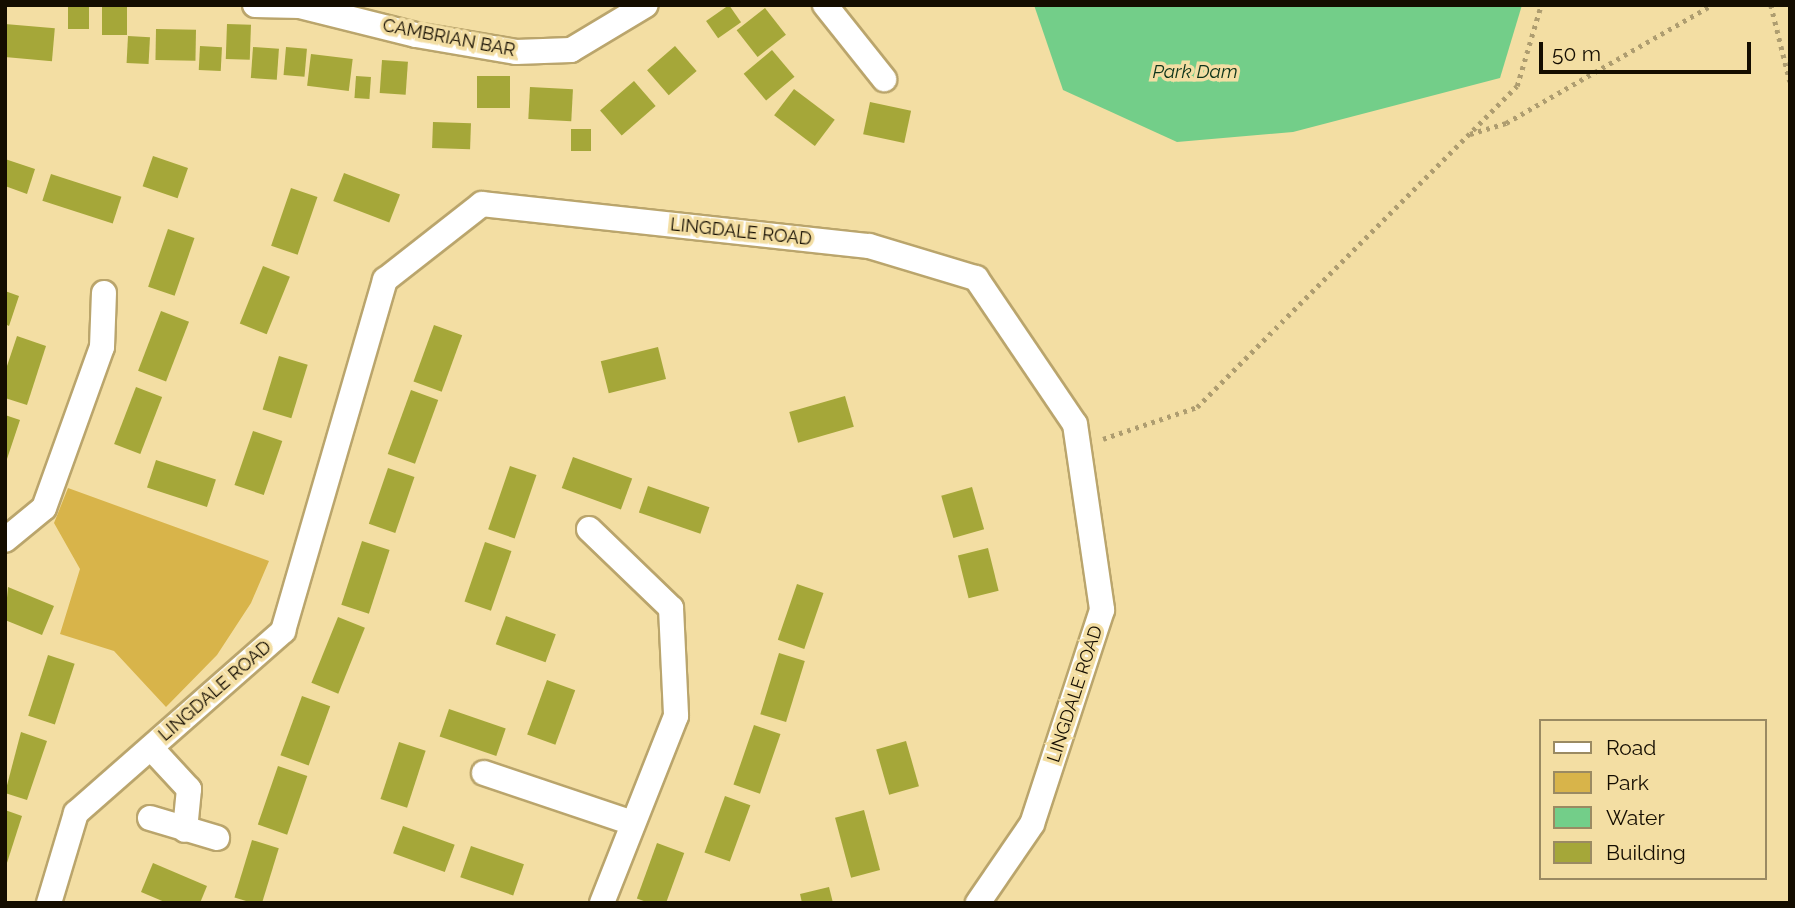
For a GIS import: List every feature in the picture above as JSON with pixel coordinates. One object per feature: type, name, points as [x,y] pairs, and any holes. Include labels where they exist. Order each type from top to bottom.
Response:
[{"type":"street","name":"CAMBRIAN BAR","points":[[255,5],[326,8],[416,35],[516,52],[571,50],[646,5]]},
{"type":"street","points":[[825,5],[884,79]]},
{"type":"street","name":"LINGDALE ROAD","points":[[49,903],[76,813],[283,631],[385,280],[482,204],[869,247],[976,278],[1075,424],[1102,610],[1032,824],[978,903]]},
{"type":"street","points":[[5,540],[44,508],[102,347],[104,293]]},
{"type":"street","points":[[589,529],[671,608],[676,716],[602,903]]},
{"type":"street","name":"LINGDALE ROAD","points":[[151,748],[189,789],[185,830]]},
{"type":"street","points":[[484,773],[633,823]]},
{"type":"street","points":[[150,818],[217,838]]},
{"type":"path","points":[[1079,448],[1197,407],[1517,86],[1541,5]]},
{"type":"path","points":[[1468,135],[1506,123],[1712,5]]},
{"type":"path","points":[[1771,5],[1790,82]]},
{"type":"green space","points":[[68,488],[269,561],[251,603],[217,655],[166,707],[114,651],[60,634],[80,569],[54,523]]},
{"type":"water","name":"Park Dam","points":[[1034,5],[1522,5],[1500,78],[1293,132],[1177,142],[1063,90]]},
{"type":"building","points":[[68,5],[89,5],[89,29],[68,29]]},
{"type":"building","points":[[102,5],[127,5],[127,35],[102,35]]},
{"type":"building","points":[[729,5],[741,22],[718,38],[706,21]]},
{"type":"building","points":[[765,8],[786,35],[758,57],[737,30]]},
{"type":"building","points":[[5,24],[55,28],[52,61],[5,57]]},
{"type":"building","points":[[227,24],[251,25],[250,60],[226,59]]},
{"type":"building","points":[[156,29],[196,30],[195,61],[155,60]]},
{"type":"building","points":[[128,36],[150,37],[149,64],[127,63]]},
{"type":"building","points":[[200,46],[222,47],[221,71],[199,70]]},
{"type":"building","points":[[675,46],[697,71],[669,95],[647,70]]},
{"type":"building","points":[[253,47],[279,49],[277,80],[251,78]]},
{"type":"building","points":[[286,47],[307,49],[304,77],[284,75]]},
{"type":"building","points":[[772,50],[794,77],[766,101],[744,74]]},
{"type":"building","points":[[311,54],[353,59],[349,91],[307,86]]},
{"type":"building","points":[[382,60],[408,62],[406,95],[380,93]]},
{"type":"building","points":[[356,76],[371,77],[369,99],[354,98]]},
{"type":"building","points":[[477,76],[510,76],[510,108],[477,108]]},
{"type":"building","points":[[634,81],[656,106],[622,135],[600,111]]},
{"type":"building","points":[[530,87],[573,89],[571,121],[528,119]]},
{"type":"building","points":[[794,89],[835,120],[815,146],[774,115]]},
{"type":"building","points":[[870,102],[911,111],[904,143],[863,134]]},
{"type":"building","points":[[433,122],[471,123],[470,149],[432,148]]},
{"type":"building","points":[[571,129],[591,129],[591,151],[571,151]]},
{"type":"building","points":[[153,156],[188,168],[178,198],[143,186]]},
{"type":"building","points":[[5,159],[35,169],[27,194],[5,186]]},
{"type":"building","points":[[344,173],[400,195],[389,223],[333,201]]},
{"type":"building","points":[[51,174],[121,197],[113,223],[42,201]]},
{"type":"building","points":[[291,188],[317,197],[298,255],[271,246]]},
{"type":"building","points":[[168,229],[194,238],[175,296],[148,287]]},
{"type":"building","points":[[263,266],[290,277],[267,334],[240,323]]},
{"type":"building","points":[[5,291],[19,296],[9,326],[5,324]]},
{"type":"building","points":[[161,311],[189,322],[166,382],[138,371]]},
{"type":"building","points":[[434,325],[462,335],[442,392],[413,381]]},
{"type":"building","points":[[17,336],[46,346],[27,405],[5,398],[5,372]]},
{"type":"building","points":[[658,347],[666,379],[609,393],[601,361]]},
{"type":"building","points":[[279,356],[308,365],[291,418],[263,410]]},
{"type":"building","points":[[136,387],[162,397],[140,454],[114,444]]},
{"type":"building","points":[[411,390],[438,400],[415,464],[388,454]]},
{"type":"building","points":[[845,396],[854,427],[798,443],[789,412]]},
{"type":"building","points":[[5,415],[20,420],[6,462],[5,462]]},
{"type":"building","points":[[253,431],[282,441],[264,495],[234,485]]},
{"type":"building","points":[[573,457],[632,479],[621,510],[562,488]]},
{"type":"building","points":[[156,460],[216,479],[207,507],[147,488]]},
{"type":"building","points":[[510,466],[536,475],[515,538],[488,529]]},
{"type":"building","points":[[388,468],[414,477],[395,533],[369,524]]},
{"type":"building","points":[[648,486],[709,507],[700,534],[639,512]]},
{"type":"building","points":[[972,487],[984,529],[953,538],[941,496]]},
{"type":"building","points":[[362,541],[390,550],[369,614],[341,605]]},
{"type":"building","points":[[485,542],[511,551],[491,611],[464,602]]},
{"type":"building","points":[[988,548],[999,591],[969,598],[958,555]]},
{"type":"building","points":[[797,584],[823,593],[804,649],[778,640]]},
{"type":"building","points":[[8,587],[54,606],[42,635],[5,620]]},
{"type":"building","points":[[506,616],[556,634],[546,662],[496,644]]},
{"type":"building","points":[[338,617],[365,628],[338,694],[311,683]]},
{"type":"building","points":[[779,653],[805,661],[786,722],[760,714]]},
{"type":"building","points":[[48,655],[75,664],[55,725],[28,716]]},
{"type":"building","points":[[547,680],[575,690],[555,745],[527,735]]},
{"type":"building","points":[[302,696],[330,706],[309,765],[280,755]]},
{"type":"building","points":[[449,709],[506,729],[496,756],[440,736]]},
{"type":"building","points":[[754,725],[780,734],[760,794],[733,785]]},
{"type":"building","points":[[21,732],[47,741],[27,800],[5,793]]},
{"type":"building","points":[[906,741],[919,786],[889,795],[876,750]]},
{"type":"building","points":[[399,742],[426,751],[407,808],[380,799]]},
{"type":"building","points":[[278,766],[307,776],[287,835],[258,825]]},
{"type":"building","points":[[725,796],[750,805],[730,862],[704,852]]},
{"type":"building","points":[[5,810],[22,816],[6,866],[5,866]]},
{"type":"building","points":[[864,810],[880,870],[851,878],[835,818]]},
{"type":"building","points":[[403,826],[455,845],[445,872],[393,853]]},
{"type":"building","points":[[252,840],[279,848],[262,903],[234,897]]},
{"type":"building","points":[[657,843],[684,853],[666,903],[649,903],[637,898]]},
{"type":"building","points":[[471,846],[524,864],[513,895],[460,877]]},
{"type":"building","points":[[153,863],[207,886],[200,903],[167,903],[141,892]]},
{"type":"building","points":[[829,887],[833,903],[802,903],[800,894]]}]
